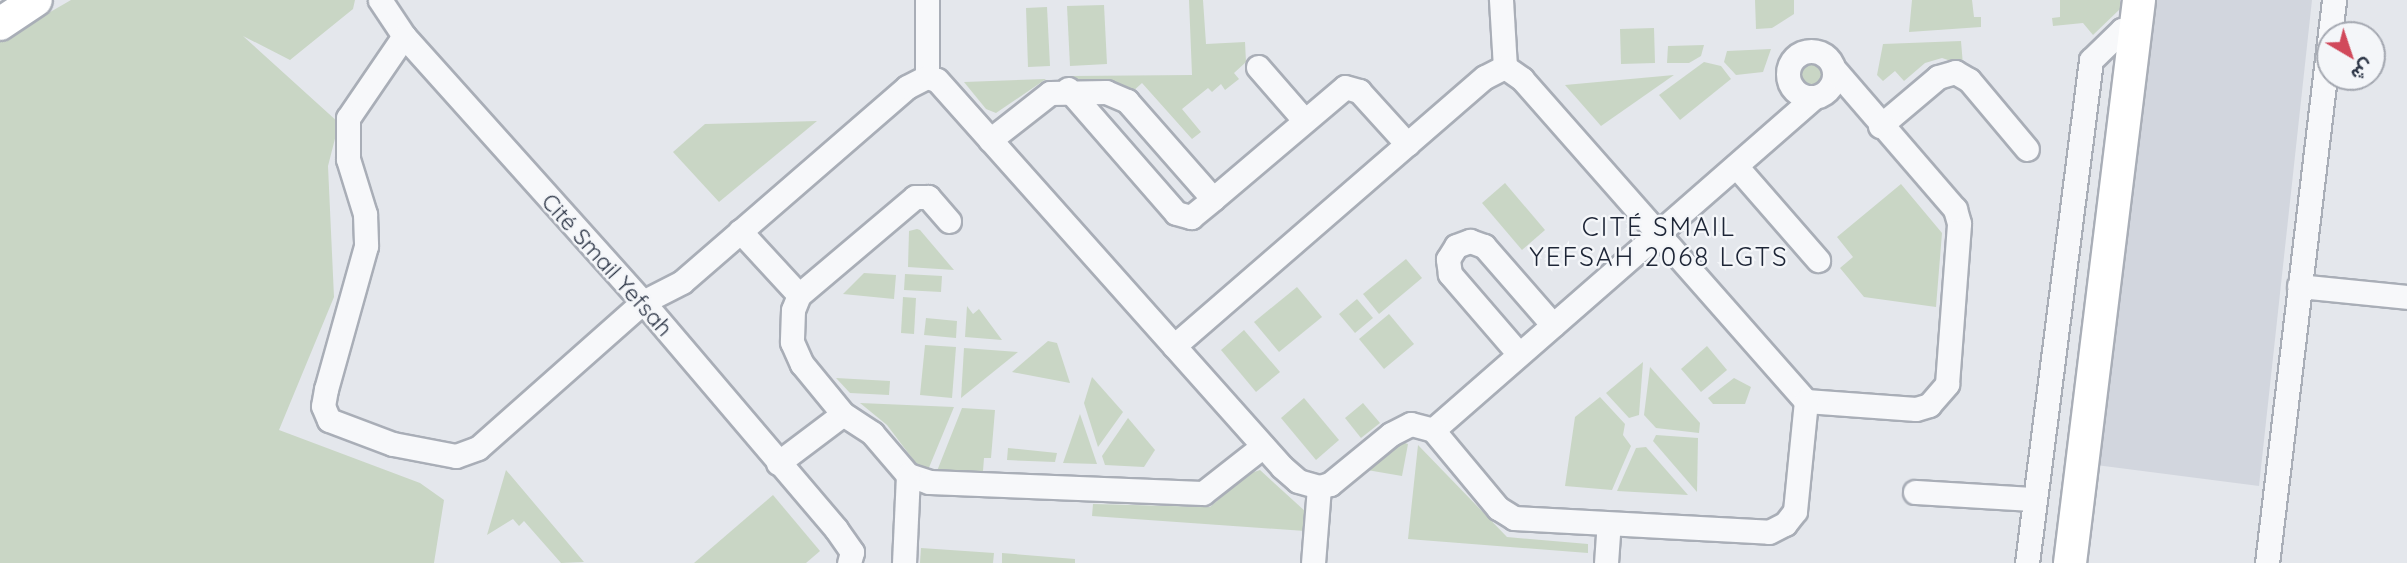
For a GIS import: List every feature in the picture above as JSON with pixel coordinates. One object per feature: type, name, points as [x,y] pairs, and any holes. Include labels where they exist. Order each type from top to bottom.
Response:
[{"type":"street","points":[[0,23],[36,0]]},
{"type":"street","name":"Cité Smail Yefsah","points":[[380,0],[404,36],[643,302],[836,529],[852,552],[849,563]]},
{"type":"street","points":[[927,0],[927,77]]},
{"type":"street","points":[[1501,0],[1505,67]]},
{"type":"street","points":[[2267,563],[2334,0]]},
{"type":"street","points":[[2028,563],[2033,499],[2091,60],[2138,14]]},
{"type":"street","points":[[2070,563],[2138,14]]},
{"type":"street","points":[[404,36],[348,118],[348,159],[365,215],[366,246],[323,406],[329,420],[393,444],[456,456],[478,448],[643,302],[681,282],[906,87],[927,77],[937,80],[1263,446],[1298,481],[1319,487],[1330,484],[1401,428],[1411,424],[1433,430],[1498,508],[1514,517],[1769,532],[1785,524],[1795,511],[1805,401]]},
{"type":"street","points":[[1258,67],[1304,120]]},
{"type":"street","points":[[1174,346],[1485,77],[1505,67]]},
{"type":"street","points":[[1433,430],[1519,354],[1553,326],[1658,234],[1736,166],[1814,93],[1852,94],[1955,209],[1959,223],[1947,384],[1929,405],[1916,409],[1805,401],[1658,234],[1522,79],[1505,67]]},
{"type":"street","points":[[1880,126],[1938,77],[1955,72],[1969,80],[2027,149]]},
{"type":"street","points":[[1068,89],[1176,214],[1191,217],[1339,90],[1354,88],[1407,144]]},
{"type":"street","points":[[990,140],[1040,98],[1068,89],[1106,92],[1127,101],[1213,199]]},
{"type":"street","points":[[1736,166],[1818,260]]},
{"type":"street","points":[[949,221],[928,197],[915,197],[799,295],[792,328],[796,354],[843,415],[873,433],[908,475],[929,482],[1203,494],[1263,446]]},
{"type":"street","points":[[740,232],[799,295]]},
{"type":"street","points":[[1519,354],[1450,274],[1448,259],[1455,246],[1470,241],[1484,246],[1553,326]]},
{"type":"street","points":[[2300,286],[2407,297]]},
{"type":"street","points":[[778,463],[843,415]]},
{"type":"street","points":[[904,563],[908,475]]},
{"type":"street","points":[[1313,563],[1319,487]]},
{"type":"street","points":[[1915,492],[2033,499]]},
{"type":"street","points":[[1606,563],[1609,524]]},
{"type":"shaded area","points":[[2151,0],[2312,0],[2259,486],[2096,465]]},
{"type":"green space","points":[[71,0],[355,0],[353,9],[290,60],[243,36],[339,123],[328,166],[334,297],[279,430],[420,483],[444,500],[434,563],[0,563],[0,41]]},
{"type":"green space","points":[[1189,0],[1203,0],[1206,44],[1245,42],[1246,62],[1234,73],[1239,79],[1225,90],[1221,84],[1212,92],[1208,88],[1182,109],[1201,132],[1192,139],[1142,83],[1131,93],[1103,79],[1072,80],[1071,76],[1192,75]]},
{"type":"green space","points":[[1755,0],[1794,0],[1794,14],[1772,28],[1756,29]]},
{"type":"green space","points":[[1912,0],[1972,0],[1974,17],[1981,17],[1981,27],[1909,32]]},
{"type":"green space","points":[[2060,0],[2120,0],[2120,9],[2093,35],[2083,23],[2053,26],[2052,18],[2060,17]]},
{"type":"green space","points":[[1104,5],[1107,64],[1070,66],[1067,6]]},
{"type":"green space","points":[[1047,7],[1050,66],[1028,67],[1026,8]]},
{"type":"green space","points":[[1654,28],[1655,63],[1621,64],[1620,29]]},
{"type":"green space","points":[[1961,41],[1963,65],[1942,58],[1925,63],[1904,81],[1895,71],[1883,81],[1877,75],[1883,44]]},
{"type":"green space","points":[[1704,45],[1701,56],[1689,63],[1667,63],[1668,46]]},
{"type":"green space","points":[[1771,49],[1763,72],[1736,75],[1724,62],[1727,51]]},
{"type":"green space","points":[[1811,59],[1821,64],[1826,74],[1821,84],[1811,89],[1801,84],[1796,74],[1801,64]]},
{"type":"green space","points":[[1704,62],[1721,66],[1731,79],[1680,120],[1659,95]]},
{"type":"green space","points":[[1674,75],[1601,126],[1565,85]]},
{"type":"green space","points":[[1046,79],[996,113],[986,109],[964,82]]},
{"type":"green space","points":[[817,121],[719,202],[673,152],[705,124]]},
{"type":"green space","points":[[1505,183],[1545,230],[1522,250],[1482,203]]},
{"type":"green space","points":[[1901,184],[1942,233],[1936,307],[1864,297],[1840,268],[1853,257],[1837,237]]},
{"type":"green space","points":[[917,229],[954,270],[908,267],[909,231]]},
{"type":"green space","points":[[1406,259],[1422,278],[1379,314],[1363,294]]},
{"type":"green space","points":[[864,273],[896,275],[894,299],[843,294]]},
{"type":"green space","points":[[905,274],[942,276],[941,292],[904,290]]},
{"type":"green space","points":[[1297,287],[1322,317],[1279,352],[1254,322]]},
{"type":"green space","points":[[903,297],[916,298],[914,334],[901,333]]},
{"type":"green space","points":[[1357,299],[1373,318],[1355,333],[1339,314]]},
{"type":"green space","points":[[967,306],[973,314],[979,309],[1002,340],[965,337]]},
{"type":"green space","points":[[1389,314],[1414,344],[1384,369],[1359,339]]},
{"type":"green space","points":[[926,318],[957,321],[956,338],[924,335]]},
{"type":"green space","points":[[1244,330],[1280,372],[1256,392],[1221,350]]},
{"type":"green space","points":[[1048,341],[1057,343],[1070,383],[1012,372]]},
{"type":"green space","points":[[925,345],[956,347],[952,398],[920,395]]},
{"type":"green space","points":[[1707,346],[1727,370],[1701,392],[1681,369]]},
{"type":"green space","points":[[964,348],[1018,352],[961,398]]},
{"type":"green space","points":[[1643,362],[1639,415],[1629,418],[1606,393]]},
{"type":"green space","points":[[1650,367],[1700,423],[1699,433],[1656,428],[1644,415]]},
{"type":"green space","points":[[1092,377],[1123,412],[1098,447],[1084,403]]},
{"type":"green space","points":[[836,378],[890,381],[889,395],[850,393]]},
{"type":"green space","points":[[1734,378],[1751,387],[1745,404],[1713,404],[1708,398]]},
{"type":"green space","points":[[1600,397],[1625,424],[1623,435],[1631,446],[1612,490],[1565,486],[1575,417]]},
{"type":"green space","points":[[1304,398],[1339,440],[1316,460],[1281,418]]},
{"type":"green space","points":[[860,403],[954,407],[928,470],[918,466],[887,425]]},
{"type":"green space","points":[[1363,403],[1380,423],[1361,438],[1345,418]]},
{"type":"green space","points":[[962,408],[995,410],[991,458],[984,458],[983,471],[937,471]]},
{"type":"green space","points":[[1080,414],[1097,464],[1063,463]]},
{"type":"green space","points":[[1128,418],[1155,450],[1144,467],[1105,465],[1102,456]]},
{"type":"green space","points":[[1656,435],[1698,438],[1697,492],[1653,441]]},
{"type":"green space","points":[[1402,442],[1408,444],[1402,476],[1367,470]]},
{"type":"green space","points":[[1418,445],[1507,537],[1588,544],[1588,553],[1408,539]]},
{"type":"green space","points":[[1646,447],[1688,495],[1617,491],[1636,448]]},
{"type":"green space","points":[[1008,448],[1057,453],[1055,462],[1007,460]]},
{"type":"green space","points":[[506,470],[584,562],[561,563],[524,521],[519,526],[513,519],[487,535]]},
{"type":"green space","points":[[1260,470],[1306,512],[1305,531],[1092,516],[1093,504],[1210,507],[1248,474]]},
{"type":"green space","points":[[773,495],[820,551],[806,563],[694,563]]},
{"type":"green space","points":[[921,548],[994,553],[993,563],[920,563]]},
{"type":"green space","points":[[1002,553],[1075,559],[1075,563],[1002,563]]},
{"type":"district","name":"CITÉ SMAIL YEFSAH 2068 LGTS","points":[[1659,242]]}]
